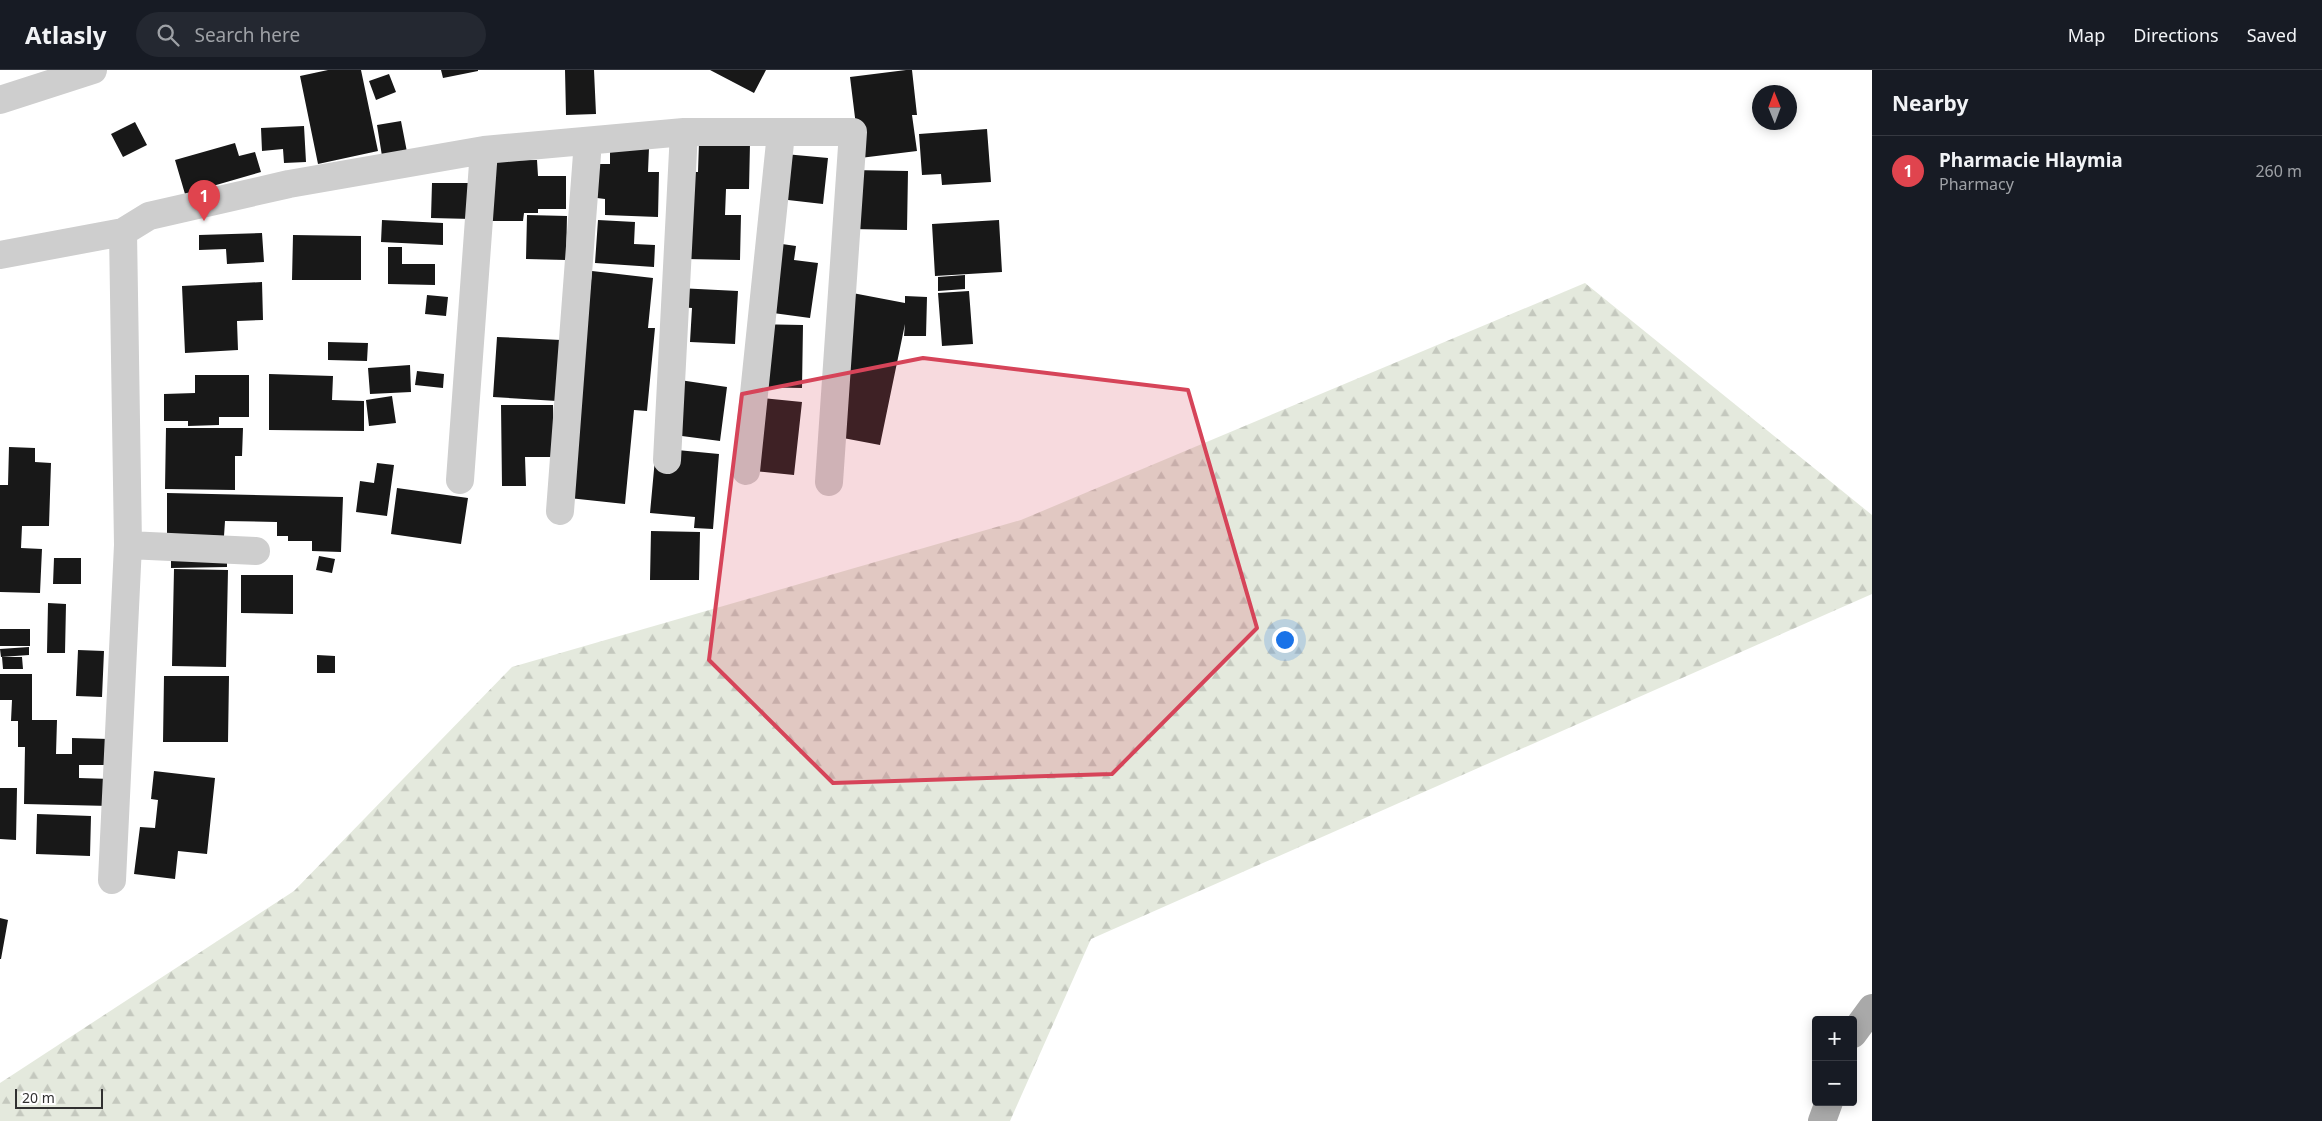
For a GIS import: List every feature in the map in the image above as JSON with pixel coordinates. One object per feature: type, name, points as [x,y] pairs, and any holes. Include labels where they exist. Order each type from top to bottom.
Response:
[{"type":"main road","points":[[1857,1029],[1872,1008]]},
{"type":"main road","points":[[1822,1121],[1827,1106]]},
{"type":"street","points":[[0,100],[82,72]]},
{"type":"street","points":[[667,460],[684,132]]},
{"type":"street","points":[[0,255],[123,232],[149,216],[289,184],[484,150],[684,132],[853,132],[828,482]]},
{"type":"street","points":[[746,471],[780,133]]},
{"type":"street","points":[[560,511],[588,140]]},
{"type":"street","points":[[460,480],[484,150]]},
{"type":"street","points":[[112,880],[128,545],[123,232]]},
{"type":"street","points":[[128,545],[256,551]]},
{"type":"highlighted area","points":[[923,358],[1188,390],[1257,628],[1112,774],[833,783],[709,660],[742,394]]},
{"type":"green space","points":[[1585,283],[1872,515],[1872,594],[1091,939],[1010,1121],[0,1121],[0,1083],[294,891],[512,667],[1021,520]]},
{"type":"building","points":[[328,70],[361,70],[378,151],[318,164],[300,76]]},
{"type":"building","points":[[441,70],[478,70],[478,71],[443,78]]},
{"type":"building","points":[[565,70],[594,70],[596,114],[566,115]]},
{"type":"building","points":[[710,70],[766,70],[754,93]]},
{"type":"building","points":[[912,70],[917,115],[912,115],[917,151],[860,158],[850,77]]},
{"type":"building","points":[[389,74],[396,92],[376,100],[369,81]]},
{"type":"building","points":[[401,121],[407,152],[382,156],[377,125]]},
{"type":"building","points":[[135,122],[147,145],[123,157],[111,134]]},
{"type":"building","points":[[304,126],[306,162],[284,163],[283,149],[262,151],[261,128]]},
{"type":"building","points":[[987,129],[991,182],[942,185],[941,174],[922,175],[919,134]]},
{"type":"building","points":[[699,142],[750,143],[749,189],[726,189],[725,215],[741,215],[740,260],[686,259],[680,172],[698,172]]},
{"type":"building","points":[[235,143],[239,156],[255,152],[261,172],[185,194],[175,160]]},
{"type":"building","points":[[610,146],[649,148],[648,172],[659,172],[658,217],[605,215],[605,199],[597,198],[599,164],[610,164]]},
{"type":"building","points":[[774,153],[828,158],[823,204],[788,200]]},
{"type":"building","points":[[537,160],[538,176],[566,176],[566,209],[538,209],[538,213],[524,213],[523,221],[490,221],[490,161]]},
{"type":"building","points":[[851,170],[908,171],[907,230],[850,229]]},
{"type":"building","points":[[432,183],[472,183],[472,219],[431,218]]},
{"type":"building","points":[[527,215],[567,216],[566,260],[526,259]]},
{"type":"building","points":[[382,220],[443,223],[443,245],[381,242]]},
{"type":"building","points":[[598,220],[635,222],[634,244],[655,245],[654,267],[595,263]]},
{"type":"building","points":[[999,220],[1002,272],[935,276],[932,224]]},
{"type":"building","points":[[262,233],[264,262],[227,264],[226,249],[199,250],[199,235]]},
{"type":"building","points":[[293,235],[361,236],[361,280],[292,280]]},
{"type":"building","points":[[768,242],[796,246],[794,260],[818,263],[810,318],[758,311]]},
{"type":"building","points":[[388,247],[402,247],[402,264],[435,264],[435,285],[388,284]]},
{"type":"building","points":[[592,271],[653,278],[648,328],[655,328],[647,411],[634,410],[625,504],[569,498]]},
{"type":"building","points":[[965,275],[965,289],[938,291],[938,277]]},
{"type":"building","points":[[262,282],[263,320],[237,321],[238,350],[185,353],[182,286]]},
{"type":"building","points":[[678,288],[738,291],[735,344],[690,342],[692,308],[677,307]]},
{"type":"building","points":[[842,291],[905,303],[905,296],[927,297],[926,336],[904,336],[905,324],[880,445],[822,434]]},
{"type":"building","points":[[969,291],[973,344],[942,346],[938,293]]},
{"type":"building","points":[[427,295],[448,297],[446,316],[425,314]]},
{"type":"building","points":[[754,324],[803,325],[802,388],[752,387]]},
{"type":"building","points":[[497,337],[561,340],[557,401],[493,397]]},
{"type":"building","points":[[328,342],[368,343],[367,361],[328,360]]},
{"type":"building","points":[[410,365],[411,392],[370,394],[368,368]]},
{"type":"building","points":[[417,371],[444,374],[443,388],[415,385]]},
{"type":"building","points":[[269,374],[333,376],[332,400],[364,401],[364,431],[269,430]]},
{"type":"building","points":[[195,375],[249,375],[249,417],[219,417],[219,425],[188,426],[188,421],[164,421],[164,394],[195,393]]},
{"type":"building","points":[[666,378],[727,387],[720,441],[659,433]]},
{"type":"building","points":[[392,396],[396,423],[369,426],[366,400]]},
{"type":"building","points":[[753,397],[802,402],[794,475],[745,470]]},
{"type":"building","points":[[501,405],[553,405],[554,457],[525,457],[526,486],[502,486]]},
{"type":"building","points":[[166,428],[243,428],[242,456],[235,456],[235,490],[165,489]]},
{"type":"building","points":[[9,447],[35,448],[35,462],[51,463],[49,526],[22,526],[21,548],[42,549],[40,593],[0,592],[0,485],[8,485]]},
{"type":"building","points":[[656,448],[719,454],[713,529],[694,528],[695,517],[650,513]]},
{"type":"building","points":[[377,463],[394,465],[387,516],[356,512],[360,481],[374,483]]},
{"type":"building","points":[[397,488],[468,498],[461,544],[391,534]]},
{"type":"building","points":[[167,493],[343,497],[341,552],[312,551],[312,541],[288,541],[288,536],[277,536],[277,522],[225,521],[224,536],[167,535]]},
{"type":"building","points":[[651,531],[700,532],[699,580],[650,580]]},
{"type":"building","points":[[171,553],[227,553],[227,567],[171,568]]},
{"type":"building","points":[[319,556],[335,559],[332,573],[316,570]]},
{"type":"building","points":[[54,558],[81,558],[81,584],[53,584]]},
{"type":"building","points":[[174,569],[228,570],[226,667],[172,666]]},
{"type":"building","points":[[241,575],[293,575],[293,614],[241,613]]},
{"type":"building","points":[[48,603],[66,604],[65,653],[47,653]]},
{"type":"building","points":[[0,629],[30,629],[30,646],[0,646]]},
{"type":"building","points":[[29,647],[29,655],[1,657],[0,649]]},
{"type":"building","points":[[78,650],[104,651],[102,697],[76,696]]},
{"type":"building","points":[[317,655],[335,656],[335,673],[317,673]]},
{"type":"building","points":[[2,657],[22,657],[23,669],[3,669]]},
{"type":"building","points":[[0,674],[32,674],[32,720],[57,720],[56,754],[72,754],[72,738],[109,739],[109,765],[79,765],[79,778],[111,779],[110,806],[24,804],[25,747],[18,747],[18,721],[11,721],[12,700],[0,700]]},
{"type":"building","points":[[164,676],[229,676],[228,742],[163,742]]},
{"type":"building","points":[[154,771],[215,778],[207,854],[178,851],[175,879],[134,874],[140,827],[155,828],[158,800],[151,799]]},
{"type":"building","points":[[0,788],[17,788],[16,840],[0,839]]},
{"type":"building","points":[[37,814],[91,816],[90,856],[36,854]]},
{"type":"building","points":[[0,918],[8,920],[1,959],[0,959]]},
{"type":"place","name":"Pharmacie Hlaymia","points":[[204,221]]}]
